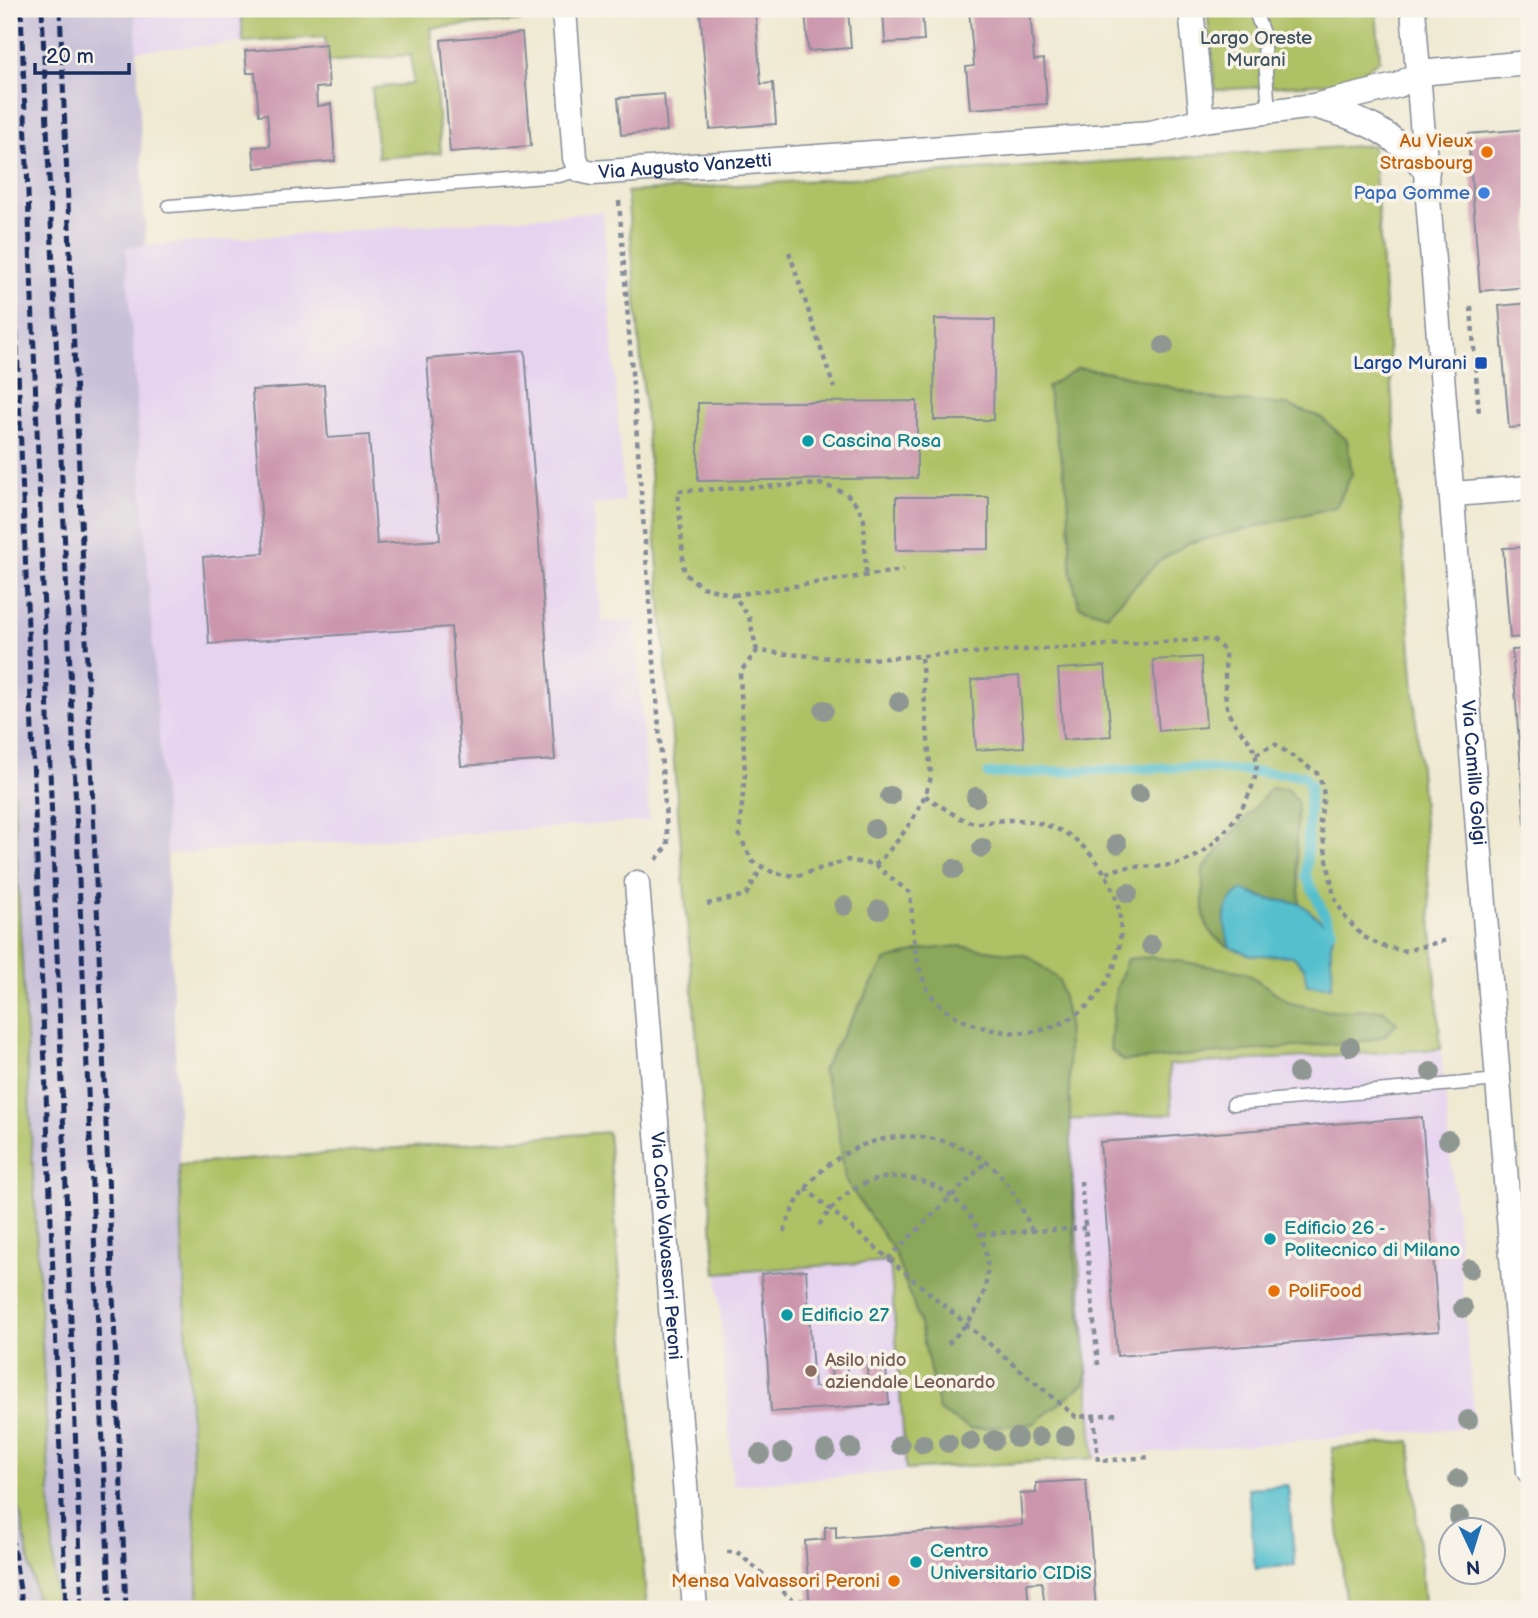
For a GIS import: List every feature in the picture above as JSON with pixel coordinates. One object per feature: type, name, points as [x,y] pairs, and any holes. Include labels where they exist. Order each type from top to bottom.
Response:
[{"type":"street","points":[[564,9],[575,158],[580,170]]},
{"type":"street","points":[[1191,9],[1202,120],[1314,106],[1399,85],[1419,73],[1529,63]]},
{"type":"street","points":[[1413,9],[1419,73]]},
{"type":"street","name":"Via Camillo Golgi","points":[[1419,73],[1529,1471]]},
{"type":"street","points":[[1314,106],[1354,117],[1385,130],[1427,171]]},
{"type":"street","name":"Via Augusto Vanzetti","points":[[580,170],[593,173],[618,172],[1151,133],[1202,120]]},
{"type":"street","points":[[1454,494],[1529,488]]},
{"type":"street","name":"Via Carlo Valvassori Peroni","points":[[637,883],[695,1609]]},
{"type":"lane","points":[[1254,9],[1263,33],[1269,111]]},
{"type":"lane","name":"Via Augusto Vanzetti","points":[[169,206],[559,176],[580,170]]},
{"type":"lane","points":[[1233,1104],[1498,1080]]},
{"type":"path","points":[[619,201],[668,846],[658,856]]},
{"type":"path","points":[[789,252],[834,388]]},
{"type":"path","points":[[1471,307],[1479,415]]},
{"type":"path","points":[[866,576],[864,520],[858,505],[846,493],[821,484],[678,491],[684,573],[702,587],[734,596],[866,576],[903,570]]},
{"type":"path","points":[[734,596],[749,617],[757,651]]},
{"type":"path","points":[[757,651],[853,660],[1212,639],[1225,651],[1228,711],[1256,754],[1254,777],[1240,811],[1220,839],[1190,860],[1156,869],[1120,866],[1105,874]]},
{"type":"path","points":[[757,651],[740,672],[745,774],[739,834],[752,861],[774,873],[797,876],[848,860],[875,865],[910,893],[918,959],[932,996],[960,1020],[995,1032],[1031,1032],[1066,1021],[1096,999],[1116,968],[1122,933],[1117,897],[1105,874],[1076,840],[1044,825],[1012,820],[975,823],[925,796]]},
{"type":"path","points":[[875,865],[901,840],[925,796],[931,778],[921,656]]},
{"type":"path","points":[[1256,754],[1275,744],[1317,773],[1324,795],[1320,822],[1334,897],[1345,918],[1362,936],[1382,946],[1405,951],[1450,939]]},
{"type":"path","points":[[707,904],[746,895],[762,867]]},
{"type":"path","points":[[784,1233],[791,1209],[804,1188],[829,1163],[866,1143],[908,1135],[949,1142],[986,1161],[1015,1192],[1032,1230]]},
{"type":"path","points":[[888,1259],[986,1161]]},
{"type":"path","points":[[819,1225],[836,1201],[862,1185],[891,1178],[922,1179],[952,1195],[970,1213],[981,1234],[988,1269],[982,1299],[967,1324],[947,1345]]},
{"type":"path","points":[[1081,1181],[1098,1365]]},
{"type":"path","points":[[804,1188],[1076,1417],[1117,1414]]},
{"type":"path","points":[[981,1234],[1085,1228]]},
{"type":"path","points":[[1094,1416],[1098,1461],[1151,1457]]},
{"type":"path","points":[[727,1552],[737,1552],[744,1557],[794,1601]]},
{"type":"path","points":[[787,1609],[794,1601],[809,1600]]},
{"type":"shaded area","points":[[9,9],[135,9],[146,246],[126,247],[167,854],[199,1609],[56,1609],[9,688]]},
{"type":"shaded area","points":[[135,9],[519,9],[520,21],[137,51]]},
{"type":"shaded area","points":[[603,212],[624,502],[593,505],[602,622],[635,620],[649,821],[167,854],[125,247]]},
{"type":"shaded area","points":[[1441,1049],[1475,1427],[733,1485],[704,1094]]},
{"type":"shaded area","points":[[9,1454],[25,1537],[38,1609],[9,1609]]},
{"type":"green space","points":[[241,9],[519,9],[520,21],[431,28],[441,153],[378,158],[372,88],[413,84],[411,55],[328,62],[325,37],[243,42]]},
{"type":"green space","name":"Largo Oreste Murani","points":[[1207,9],[1376,9],[1380,60],[1348,82],[1215,90]]},
{"type":"green space","points":[[1373,145],[1441,1049],[1169,1065],[1172,1114],[1068,1120],[1094,1458],[906,1470],[890,1261],[716,1273],[627,192]]},
{"type":"green space","points":[[1078,368],[1112,372],[1215,399],[1287,405],[1320,417],[1347,440],[1352,474],[1336,507],[1189,543],[1159,561],[1107,615],[1079,606],[1071,572],[1068,494],[1047,387]]},
{"type":"green space","points":[[9,688],[56,1609],[38,1609],[9,1454]]},
{"type":"green space","points":[[1271,788],[1288,789],[1298,803],[1296,838],[1300,903],[1267,899],[1243,890],[1225,914],[1230,947],[1219,940],[1206,924],[1203,869]]},
{"type":"green space","points":[[959,946],[1028,956],[1059,980],[1067,1016],[1075,1261],[1087,1369],[1085,1383],[1033,1424],[970,1429],[939,1411],[919,1320],[894,1251],[845,1180],[836,1110],[822,1070],[885,961],[921,950]]},
{"type":"green space","points":[[1152,957],[1245,972],[1291,1003],[1328,1011],[1383,1010],[1397,1023],[1384,1036],[1367,1041],[1123,1061],[1110,1049],[1115,994],[1127,959]]},
{"type":"green space","points":[[608,1132],[647,1609],[199,1609],[179,1165]]},
{"type":"green space","points":[[1410,1441],[1424,1604],[1346,1609],[1332,1448]]},
{"type":"water","points":[[1243,890],[1267,899],[1300,903],[1332,930],[1331,986],[1307,985],[1304,968],[1293,956],[1250,955],[1230,947],[1225,915],[1230,901]]},
{"type":"water","points":[[1288,1485],[1295,1565],[1255,1569],[1248,1488]]},
{"type":"building","points":[[700,9],[755,9],[761,84],[773,83],[776,124],[710,129]]},
{"type":"building","points":[[805,9],[848,9],[851,48],[808,51]]},
{"type":"building","points":[[883,9],[922,9],[924,41],[885,43]]},
{"type":"building","points":[[969,9],[1030,9],[1034,60],[1044,59],[1047,104],[970,109],[966,67],[974,66]]},
{"type":"building","points":[[522,33],[531,146],[450,152],[441,40]]},
{"type":"building","points":[[326,44],[329,87],[316,88],[317,106],[331,104],[335,161],[255,168],[253,147],[270,146],[267,114],[259,115],[255,73],[247,73],[245,51]]},
{"type":"building","points":[[664,94],[667,131],[621,135],[618,98]]},
{"type":"building","points":[[1529,129],[1529,287],[1480,291],[1468,134]]},
{"type":"building","points":[[1529,303],[1529,426],[1509,428],[1499,306]]},
{"type":"building","name":"Cascina Rosa","points":[[935,319],[995,320],[993,420],[934,420]]},
{"type":"building","points":[[525,351],[555,760],[461,766],[451,627],[209,644],[203,557],[264,553],[252,390],[324,385],[328,438],[369,435],[377,544],[440,540],[427,359]]},
{"type":"building","name":"Cascina Rosa","points":[[917,401],[917,478],[698,481],[698,403]]},
{"type":"building","points":[[896,497],[989,497],[989,549],[896,550]]},
{"type":"building","points":[[1529,547],[1529,637],[1510,638],[1503,548]]},
{"type":"building","points":[[1529,649],[1529,849],[1527,849],[1512,650]]},
{"type":"building","points":[[1201,657],[1206,727],[1159,731],[1153,660]]},
{"type":"building","points":[[1105,666],[1111,736],[1063,740],[1058,669]]},
{"type":"building","points":[[1019,676],[1024,747],[976,750],[971,680]]},
{"type":"building","name":"Edificio 26 - Politecnico di Milano","points":[[1422,1117],[1439,1331],[1117,1356],[1100,1142]]},
{"type":"building","name":"Edificio 27","points":[[806,1270],[814,1387],[832,1386],[831,1362],[846,1361],[848,1385],[868,1383],[866,1358],[885,1357],[889,1404],[771,1412],[761,1274]]},
{"type":"building","name":"Centro Universitario CIDiS","points":[[1086,1480],[1096,1609],[1045,1609],[1042,1582],[1027,1583],[1029,1609],[810,1609],[805,1541],[825,1539],[825,1527],[836,1526],[836,1538],[1022,1525],[1020,1494],[1036,1493],[1036,1483]]},
{"type":"waterway","points":[[988,774],[1186,767],[1303,775],[1310,785],[1306,876],[1332,930]]},
{"type":"railway","points":[[21,9],[82,1609]]},
{"type":"railway","points":[[42,9],[110,1609]]},
{"type":"railway","points":[[60,9],[126,1609]]},
{"type":"railway","points":[[9,136],[66,1609]]},
{"type":"railway","points":[[9,1520],[23,1609]]},
{"type":"place","name":"Au Vieux Strasbourg","points":[[1487,152]]},
{"type":"place","name":"Papa Gomme","points":[[1484,193]]},
{"type":"place","name":"Largo Murani","points":[[1481,363]]},
{"type":"place","name":"Cascina Rosa","points":[[808,441]]},
{"type":"place","name":"Edificio 26 - Politecnico di Milano","points":[[1270,1239]]},
{"type":"place","name":"PoliFood","points":[[1274,1291]]},
{"type":"place","name":"Edificio 27","points":[[787,1315]]},
{"type":"place","name":"Asilo nido aziendale Leonardo","points":[[811,1371]]},
{"type":"place","name":"Centro Universitario CIDiS","points":[[916,1562]]},
{"type":"place","name":"Mensa Valvassori Peroni","points":[[894,1581]]}]
